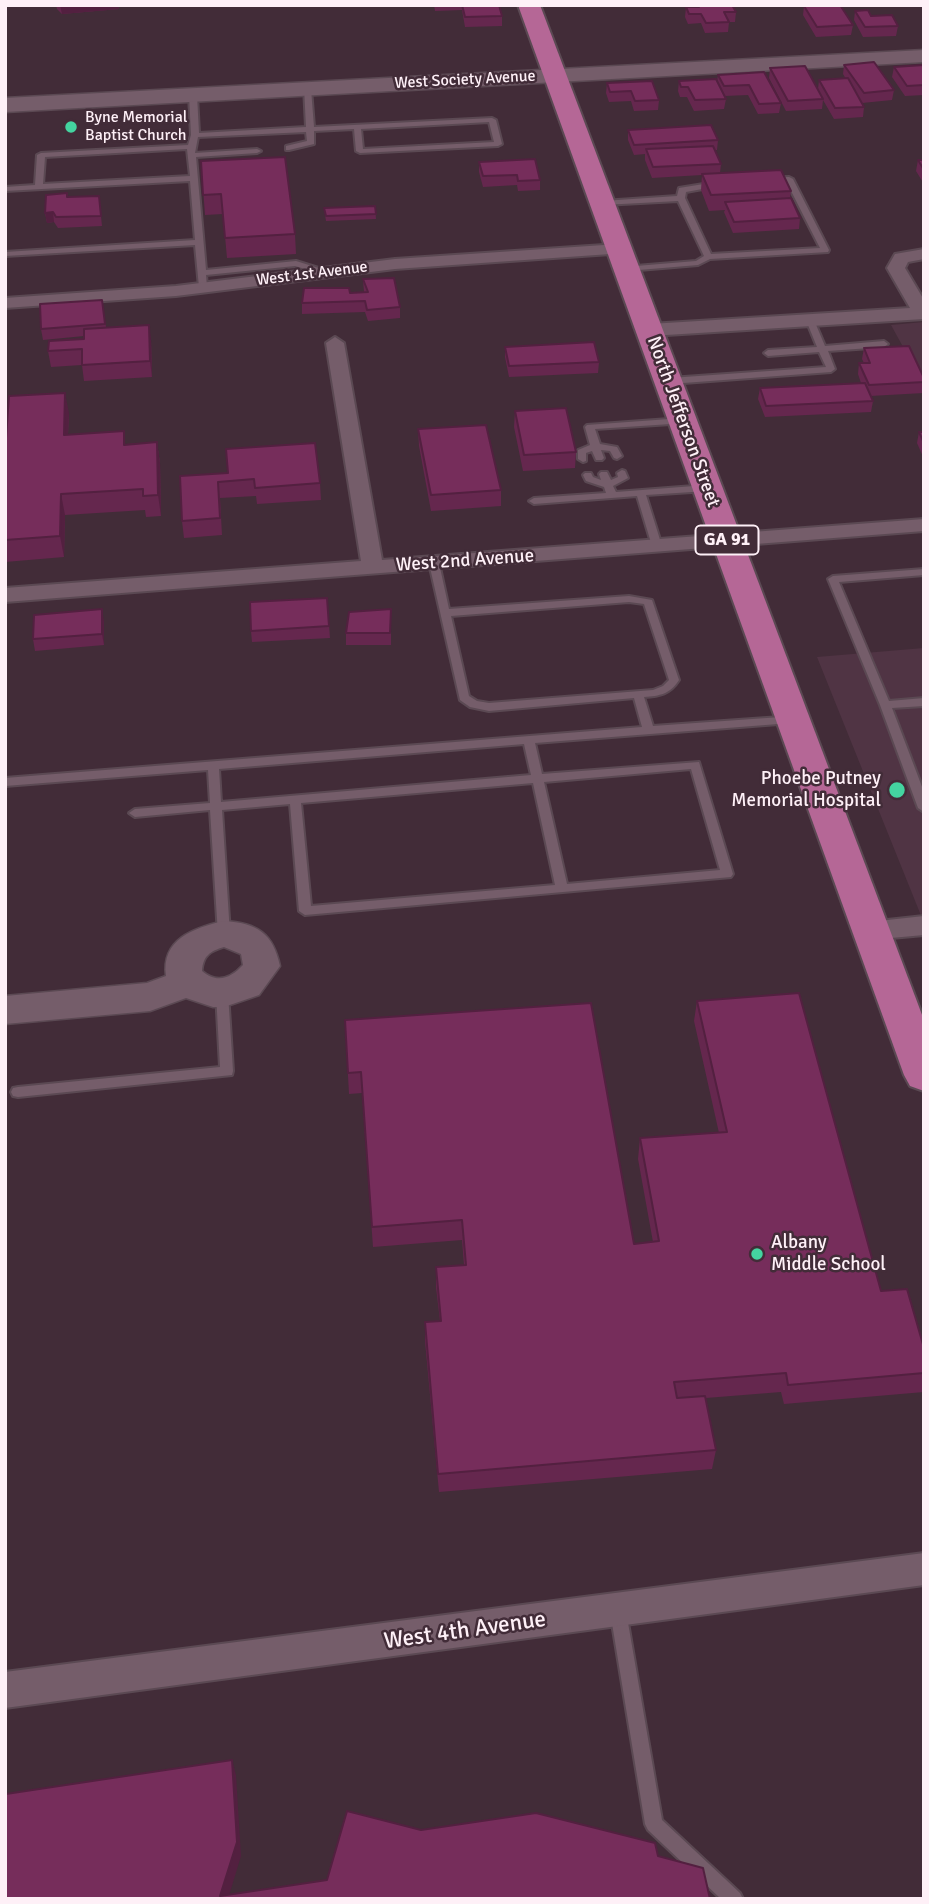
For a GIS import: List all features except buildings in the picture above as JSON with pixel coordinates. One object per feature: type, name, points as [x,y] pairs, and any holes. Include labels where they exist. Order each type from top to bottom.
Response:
[{"type":"main road","name":"North Jefferson Street","points":[[529,5],[670,381],[869,930],[917,1038],[924,1075]]},
{"type":"street","name":"West Society Avenue","points":[[5,105],[924,56]]},
{"type":"street","points":[[650,331],[923,313],[897,268],[901,258],[924,254]]},
{"type":"street","name":"West 1st Avenue","points":[[5,303],[203,280],[623,259]]},
{"type":"street","points":[[335,343],[373,567]]},
{"type":"street","name":"West 2nd Avenue","points":[[5,595],[924,525]]},
{"type":"street","points":[[869,930],[924,925]]},
{"type":"street","points":[[5,1010],[248,985],[262,967],[258,947],[237,935],[224,934],[211,936],[191,947],[182,965],[205,988]]},
{"type":"street","name":"West 4th Avenue","points":[[5,1690],[924,1569]]},
{"type":"lane","points":[[289,148],[311,142],[307,89]]},
{"type":"lane","points":[[193,95],[193,151],[203,280]]},
{"type":"lane","points":[[195,135],[492,120],[498,144],[360,150],[357,127]]},
{"type":"lane","points":[[39,187],[41,155],[257,151]]},
{"type":"lane","points":[[5,189],[195,178]]},
{"type":"lane","points":[[623,259],[698,263],[708,257],[825,250],[789,179],[764,180]]},
{"type":"lane","points":[[708,257],[681,198],[682,190],[729,183]]},
{"type":"lane","points":[[603,203],[681,198]]},
{"type":"lane","points":[[5,254],[199,242]]},
{"type":"lane","points":[[670,381],[831,369],[810,320]]},
{"type":"lane","points":[[768,353],[884,344]]},
{"type":"lane","points":[[599,458],[590,427],[684,421]]},
{"type":"lane","points":[[583,459],[581,452],[595,446],[614,449],[617,456]]},
{"type":"lane","points":[[610,490],[623,478],[622,473]]},
{"type":"lane","points":[[604,474],[610,490]]},
{"type":"lane","points":[[588,475],[589,479],[610,490]]},
{"type":"lane","points":[[534,501],[610,490],[641,494],[707,488]]},
{"type":"lane","points":[[641,494],[657,546]]},
{"type":"lane","points":[[434,563],[445,613],[464,698],[474,704],[489,706],[662,692],[670,688],[674,680],[648,602],[629,598],[445,613]]},
{"type":"lane","points":[[924,572],[833,579],[924,808]]},
{"type":"lane","points":[[638,694],[649,731]]},
{"type":"lane","points":[[885,705],[924,702]]},
{"type":"lane","points":[[5,782],[791,719]]},
{"type":"lane","points":[[529,740],[562,888]]},
{"type":"lane","points":[[213,765],[224,934]]},
{"type":"lane","points":[[135,813],[695,765],[727,874],[305,911],[295,800]]},
{"type":"lane","points":[[18,1092],[227,1071],[205,988]]},
{"type":"lane","points":[[618,1611],[654,1824],[734,1899]]},
{"type":"shaded area","points":[[924,322],[924,385],[891,325]]},
{"type":"shaded area","name":"Phoebe Putney Memorial Hospital","points":[[924,648],[924,923],[817,657]]},
{"type":"place","name":"Byne Memorial Baptist Church","points":[[71,127]]},
{"type":"place","name":"Phoebe Putney Memorial Hospital","points":[[897,790]]},
{"type":"place","name":"Albany Middle School","points":[[757,1254]]}]
